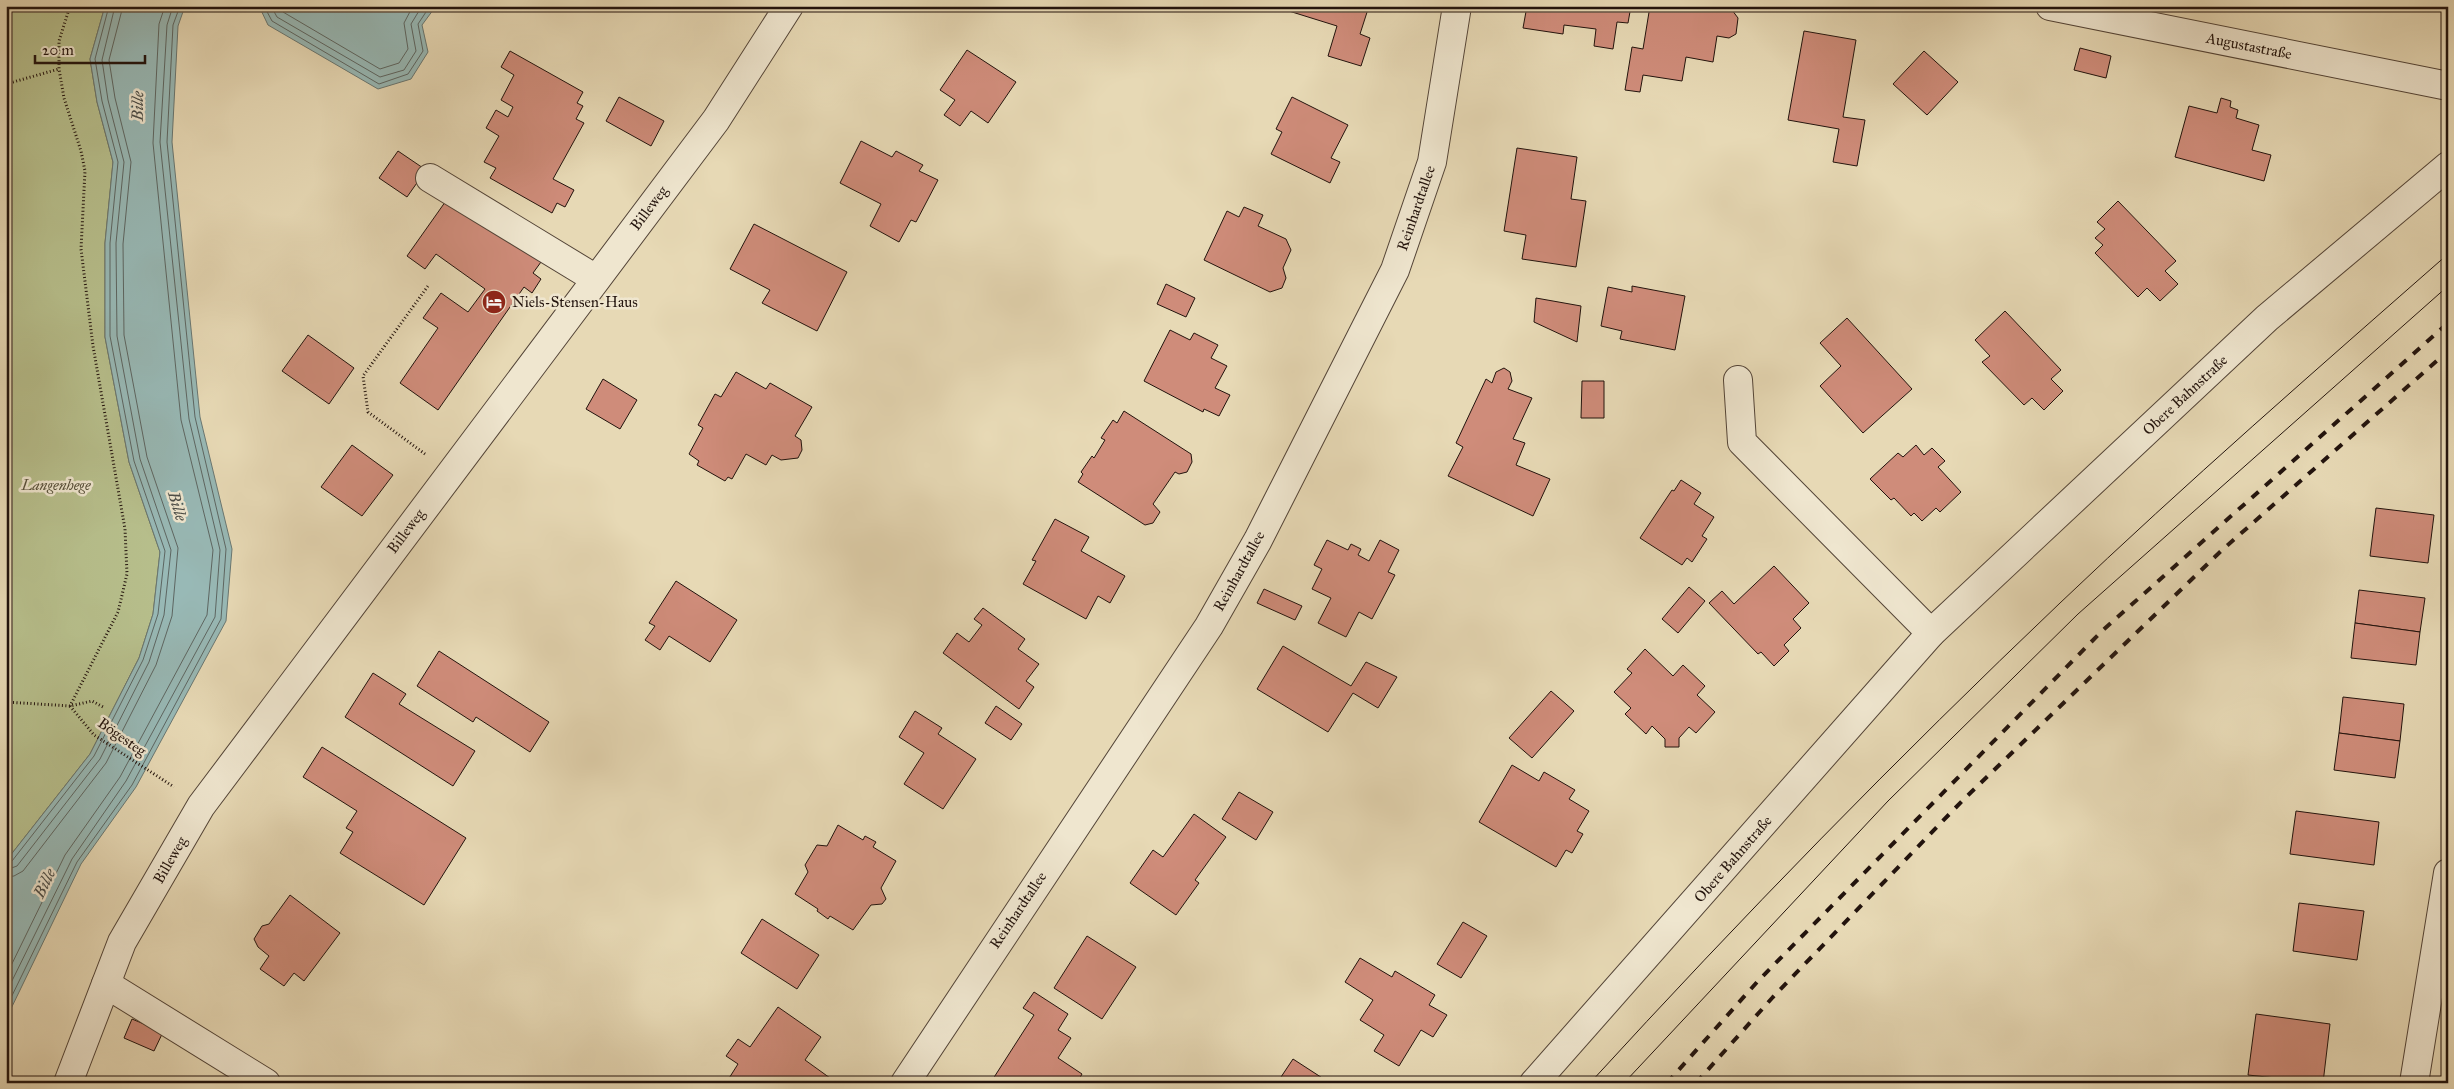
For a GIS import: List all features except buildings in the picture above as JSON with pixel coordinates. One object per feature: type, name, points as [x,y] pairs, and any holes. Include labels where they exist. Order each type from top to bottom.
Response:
[{"type":"street","name":"Billeweg","points":[[68,1083],[122,942],[201,806],[716,120],[789,6]]},
{"type":"street","name":"Reinhardtallee","points":[[905,1083],[1209,626],[1258,540],[1395,270],[1432,162],[1457,6]]},
{"type":"street","name":"Augustastraße","points":[[2050,6],[2448,86]]},
{"type":"street","name":"Obere Bahnstraße","points":[[1534,1083],[1931,633],[2267,318],[2448,166]]},
{"type":"street","points":[[430,178],[596,280]]},
{"type":"street","points":[[1738,380],[1742,442],[1931,633]]},
{"type":"street","points":[[2414,1083],[2448,873]]},
{"type":"street","points":[[106,984],[266,1083]]},
{"type":"path","points":[[68,8],[58,41],[58,69],[85,171],[81,249],[93,346],[125,530],[127,574],[118,612],[70,706]]},
{"type":"path","points":[[6,84],[58,69]]},
{"type":"path","points":[[428,286],[363,376],[368,412],[450,472]]},
{"type":"path","points":[[6,702],[70,706],[92,702],[106,708]]},
{"type":"path","name":"Bögesteg","points":[[70,706],[94,735],[165,781]]},
{"type":"green space","name":"Langenhege","points":[[6,6],[105,6],[90,59],[97,102],[113,162],[105,243],[105,337],[129,462],[160,552],[153,614],[139,658],[90,754],[6,861]]},
{"type":"water","name":"Bille","points":[[105,6],[185,6],[178,26],[172,142],[200,417],[232,549],[226,621],[136,787],[81,864],[6,1019],[6,861],[90,754],[139,658],[153,614],[160,552],[129,462],[105,337],[105,243],[113,162],[97,102],[90,59]]},
{"type":"water","points":[[259,6],[436,6],[422,25],[428,52],[411,79],[378,89],[268,25]]},
{"type":"tram line","points":[[1590,1083],[1704,960],[1821,839],[1999,661],[2107,558],[2204,470],[2448,254]]},
{"type":"tram line","points":[[1624,1083],[1888,801],[2078,614],[2448,286]]},
{"type":"railway","points":[[1667,1083],[1758,981],[2102,631],[2448,323]]},
{"type":"railway","points":[[1696,1083],[1773,997],[1963,800],[2221,551],[2448,351]]},
{"type":"place","name":"Niels-Stensen-Haus","points":[[494,302]]}]
